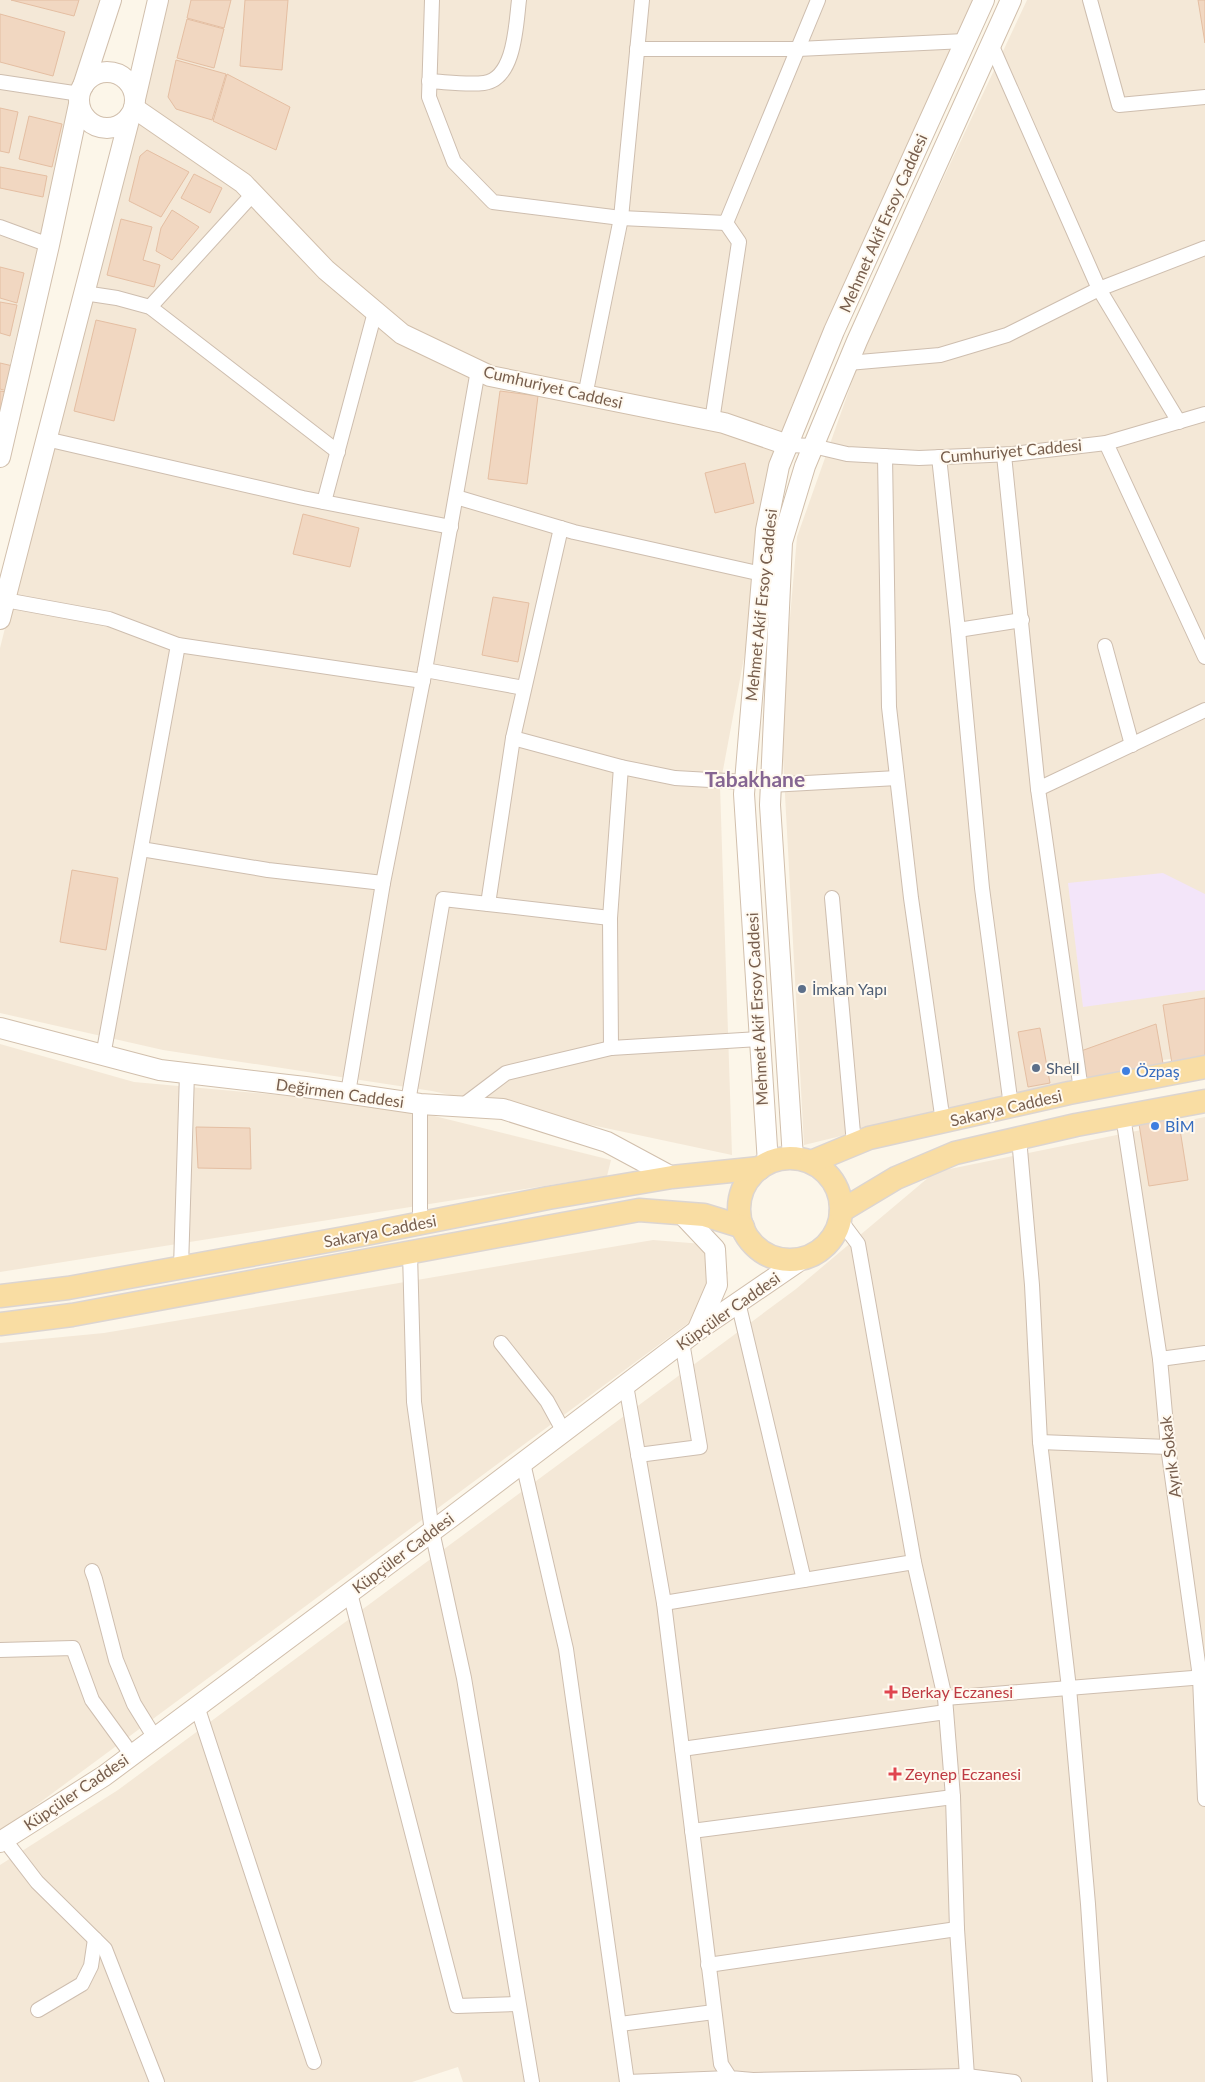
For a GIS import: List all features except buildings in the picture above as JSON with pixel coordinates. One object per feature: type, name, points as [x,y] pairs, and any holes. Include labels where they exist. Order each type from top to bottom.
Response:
[{"type":"main road","name":"Sakarya Caddesi","points":[[802,1160],[870,1138],[1081,1090],[1205,1067]]},
{"type":"main road","name":"Sakarya Caddesi","points":[[841,1216],[896,1178],[955,1153],[1123,1116],[1205,1101]]},
{"type":"main road","points":[[780,1159],[802,1160],[824,1170],[834,1182],[840,1196],[841,1216],[835,1234],[815,1254],[802,1259],[780,1259],[760,1250],[750,1240],[743,1227],[740,1211],[742,1195],[749,1180],[764,1166],[780,1159]]},
{"type":"main road","name":"Sakarya Caddesi","points":[[0,1296],[68,1288],[548,1198],[672,1177],[764,1166]]},
{"type":"main road","name":"Sakarya Caddesi","points":[[0,1324],[72,1315],[639,1210],[704,1215],[743,1227]]},
{"type":"street","points":[[0,458],[3,431],[49,245],[81,94],[111,0]]},
{"type":"street","points":[[158,0],[133,108],[2,609],[109,619],[178,645],[524,688]]},
{"type":"street","points":[[432,0],[429,97],[454,162],[493,202],[621,218],[726,223]]},
{"type":"street","points":[[429,81],[485,83],[502,73],[513,48],[519,0]]},
{"type":"street","points":[[585,396],[621,218],[642,0]]},
{"type":"street","points":[[726,223],[818,0]]},
{"type":"street","name":"Mehmet Akif Ersoy Caddesi","points":[[764,1166],[745,782],[766,530],[779,466],[834,331],[984,0]]},
{"type":"street","name":"Mehmet Akif Ersoy Caddesi","points":[[802,1160],[770,806],[782,542],[813,446],[848,363],[1010,0]]},
{"type":"street","points":[[1090,0],[1120,105],[1205,97]]},
{"type":"street","points":[[637,49],[798,49],[965,42]]},
{"type":"street","points":[[990,44],[1100,288],[1179,422]]},
{"type":"street","points":[[110,72],[118,74],[130,84],[133,108],[123,123],[115,128],[96,126],[88,121],[82,113],[81,94],[95,75],[110,72]]},
{"type":"street","points":[[0,82],[81,94]]},
{"type":"street","name":"Cumhuriyet Caddesi","points":[[133,108],[243,183],[326,270],[402,334],[490,376],[712,420],[788,445],[813,446],[847,454],[939,457],[1004,455],[1106,443],[1205,414]]},
{"type":"street","points":[[150,307],[253,194]]},
{"type":"street","points":[[712,420],[739,242],[726,223]]},
{"type":"street","points":[[0,227],[49,245]]},
{"type":"street","points":[[848,363],[940,355],[1007,335],[1100,288],[1205,248]]},
{"type":"street","points":[[84,293],[117,298],[150,307],[338,452]]},
{"type":"street","points":[[324,502],[376,312]]},
{"type":"street","points":[[348,1093],[383,884],[424,676],[478,370]]},
{"type":"street","points":[[46,439],[324,502],[451,527]]},
{"type":"street","points":[[1106,443],[1205,657]]},
{"type":"street","points":[[1004,455],[1038,789],[1081,1090]]},
{"type":"street","points":[[885,456],[889,707],[911,898],[943,1122]]},
{"type":"street","points":[[939,457],[958,630],[982,888],[1011,1106]]},
{"type":"street","points":[[456,497],[561,528],[762,574]]},
{"type":"street","points":[[488,904],[513,738],[561,528]]},
{"type":"street","points":[[958,630],[1022,620]]},
{"type":"street","points":[[103,1056],[178,645]]},
{"type":"street","points":[[1105,646],[1132,745]]},
{"type":"street","points":[[1038,789],[1205,710]]},
{"type":"street","points":[[513,738],[621,767],[675,778],[745,782]]},
{"type":"street","points":[[611,1048],[610,918],[621,767]]},
{"type":"street","points":[[770,785],[897,778]]},
{"type":"street","points":[[141,849],[268,870],[383,884]]},
{"type":"street","points":[[832,898],[854,1144]]},
{"type":"street","points":[[420,1223],[414,1103],[443,899],[610,918]]},
{"type":"street","name":"Değirmen Caddesi","points":[[0,1028],[160,1070],[414,1103],[502,1109],[607,1142],[672,1177]]},
{"type":"street","points":[[462,1107],[506,1073],[611,1048],[759,1039]]},
{"type":"street","points":[[181,1267],[187,1073]]},
{"type":"street","name":"Ayrık Sokak","points":[[1123,1116],[1160,1359],[1168,1448],[1202,1677],[1205,1799]]},
{"type":"street","points":[[1019,1138],[1032,1285],[1040,1442],[1069,1688],[1088,1904],[1100,2082]]},
{"type":"street","points":[[681,1213],[715,1249],[717,1285],[698,1330]]},
{"type":"street","points":[[841,1216],[858,1244],[914,1562],[945,1698],[953,1797],[957,1929],[967,2076]]},
{"type":"street","points":[[410,1253],[414,1402],[432,1531],[464,1678],[532,2082]]},
{"type":"street","name":"Küpçüler Caddesi","points":[[2,1840],[104,1776],[698,1330],[802,1259]]},
{"type":"street","points":[[738,1302],[804,1580]]},
{"type":"street","points":[[638,1455],[700,1447],[682,1342]]},
{"type":"street","points":[[501,1343],[547,1401],[564,1432]]},
{"type":"street","points":[[1160,1359],[1205,1353]]},
{"type":"street","points":[[626,1385],[664,1603],[721,2064],[730,2078]]},
{"type":"street","points":[[1040,1442],[1168,1448]]},
{"type":"street","points":[[523,1463],[566,1649],[627,2082],[730,2078],[752,2080],[936,2079],[967,2076],[1014,2082]]},
{"type":"street","points":[[664,1603],[914,1562]]},
{"type":"street","points":[[92,1571],[116,1660],[134,1704],[154,1738]]},
{"type":"street","points":[[350,1592],[456,2006],[518,2004]]},
{"type":"street","points":[[0,1650],[73,1648],[92,1700],[132,1755]]},
{"type":"street","points":[[945,1698],[1202,1677]]},
{"type":"street","points":[[197,1706],[314,2062]]},
{"type":"street","points":[[682,1749],[946,1712]]},
{"type":"street","points":[[692,1831],[953,1797]]},
{"type":"street","points":[[2,1840],[37,1882],[105,1949],[157,2082]]},
{"type":"street","points":[[708,1965],[957,1929]]},
{"type":"street","points":[[38,2010],[82,1984],[91,1966],[95,1939]]},
{"type":"street","points":[[620,2024],[714,2012]]},
{"type":"shaded area","points":[[0,0],[102,0],[0,403]]},
{"type":"shaded area","points":[[163,0],[980,0],[791,407],[720,786],[732,1155],[432,1091],[163,1050],[0,1013],[0,648]]},
{"type":"shaded area","points":[[1027,0],[1205,0],[1205,1055],[1146,1062],[804,1145],[781,721],[797,537],[865,345]]},
{"type":"shaded area","points":[[1163,873],[1205,894],[1205,990],[1083,1007],[1068,883]]},
{"type":"shaded area","points":[[0,1044],[134,1082],[390,1105],[611,1160],[607,1176],[0,1272]]},
{"type":"shaded area","points":[[1205,1117],[1205,2082],[463,2082],[458,2067],[412,2082],[0,2082],[0,1865],[118,1790],[796,1289],[935,1172]]},
{"type":"shaded area","points":[[653,1240],[715,1245],[728,1273],[714,1304],[0,1832],[0,1343],[104,1333]]},
{"type":"place","name":"İmkan Yapı","points":[[802,989]]},
{"type":"place","name":"Shell","points":[[1036,1068]]},
{"type":"place","name":"Özpaş","points":[[1126,1071]]},
{"type":"place","name":"BİM","points":[[1155,1126]]},
{"type":"place","name":"Berkay Eczanesi","points":[[891,1692]]},
{"type":"place","name":"Zeynep Eczanesi","points":[[895,1774]]},
{"type":"district","name":"Tabakhane","points":[[755,780]]}]
